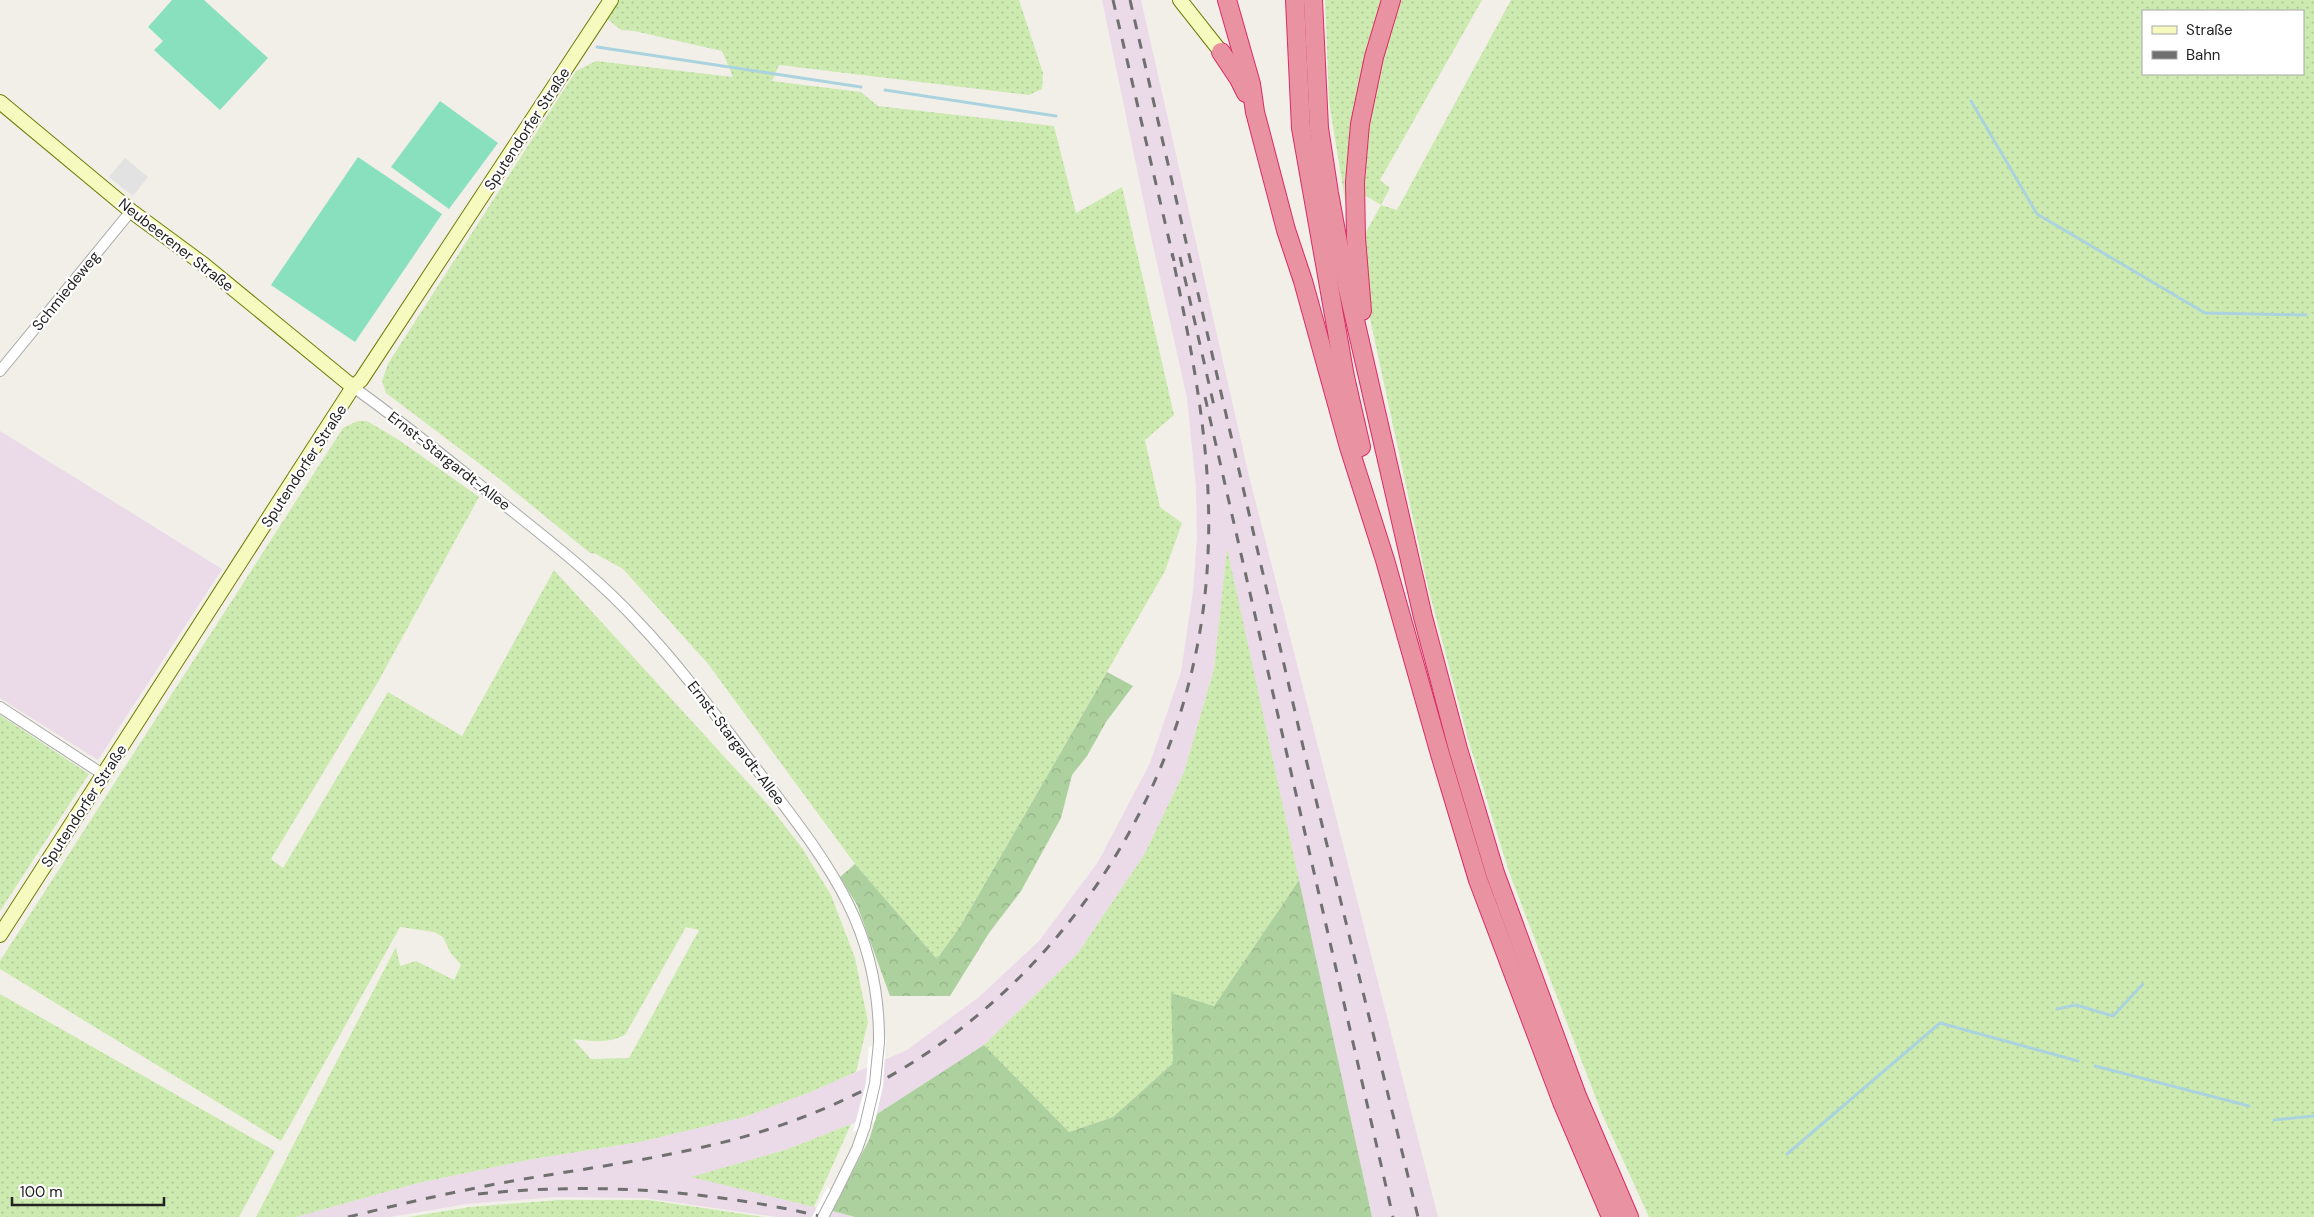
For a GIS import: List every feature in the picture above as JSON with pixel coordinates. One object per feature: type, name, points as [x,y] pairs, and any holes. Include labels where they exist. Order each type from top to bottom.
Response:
[{"type":"highway","points":[[1227,0],[1251,84],[1255,112],[1286,230],[1303,281],[1349,447],[1385,560],[1478,880],[1558,1093],[1611,1217]]},
{"type":"highway","points":[[1295,0],[1301,128],[1345,377],[1385,560]]},
{"type":"highway","points":[[1313,0],[1319,128],[1341,259],[1423,617],[1458,749],[1495,873],[1577,1096],[1629,1217]]},
{"type":"highway","points":[[1368,379],[1356,238],[1355,182],[1362,115],[1374,57],[1391,0]]},
{"type":"highway","points":[[1221,52],[1239,79],[1255,112]]},
{"type":"main road","name":"Sputendorfer Straße","points":[[0,935],[353,387],[361,380],[611,0]]},
{"type":"main road","points":[[1180,0],[1221,52]]},
{"type":"main road","name":"Neubeerener Straße","points":[[0,102],[131,211],[202,264],[353,387]]},
{"type":"street","name":"Schmiedeweg","points":[[0,371],[131,211]]},
{"type":"street","name":"Ernst-Stargardt-Allee","points":[[353,387],[414,432],[594,578],[639,622],[689,681],[799,826],[844,892],[862,934],[871,968],[877,1004],[879,1042],[876,1083],[865,1126],[857,1149],[823,1217]]},
{"type":"street","points":[[0,707],[104,775]]},
{"type":"shaded area","points":[[1102,0],[1141,0],[1249,476],[1438,1217],[1372,1217],[1227,550],[1214,669],[1184,772],[1144,855],[1078,953],[984,1045],[877,1114],[785,1150],[693,1177],[855,1217],[777,1217],[645,1198],[556,1197],[467,1204],[390,1217],[296,1217],[418,1183],[533,1159],[640,1142],[744,1117],[808,1093],[907,1050],[979,997],[1039,941],[1098,862],[1150,763],[1181,672],[1193,591],[1197,538],[1196,487],[1187,398],[1150,232]]},
{"type":"shaded area","points":[[125,158],[148,177],[133,196],[109,177]]},
{"type":"shaded area","points":[[0,431],[222,569],[98,760],[0,698]]},
{"type":"green space","points":[[172,0],[204,0],[268,58],[220,110],[154,50],[163,41],[148,27]]},
{"type":"green space","points":[[616,0],[1019,0],[1043,73],[1042,89],[1029,95],[779,65],[772,81],[861,92],[878,106],[1054,126],[1076,213],[1122,187],[1174,415],[1145,440],[1160,507],[1182,523],[1165,571],[961,925],[937,959],[855,864],[708,664],[623,569],[596,554],[590,553],[497,477],[386,393],[382,381],[388,364],[576,71],[596,61],[733,77],[722,51],[634,31],[621,30],[605,17]]},
{"type":"green space","points":[[1325,0],[1386,0],[1349,225],[1329,102]]},
{"type":"green space","points":[[1398,0],[1482,0],[1380,180],[1390,188],[1381,205],[1361,193],[1363,137],[1380,56]]},
{"type":"green space","points":[[1511,0],[2314,0],[2314,1217],[1649,1217],[1602,1114],[1509,872],[1468,739],[1427,583],[1366,300],[1366,232],[1381,205],[1397,210]]},
{"type":"green space","points":[[440,101],[498,143],[449,209],[391,167]]},
{"type":"green space","points":[[358,157],[442,214],[355,342],[271,285]]},
{"type":"green space","points":[[357,421],[367,421],[399,440],[479,497],[378,682],[271,859],[283,868],[388,692],[462,736],[554,570],[771,808],[802,848],[831,895],[855,958],[868,1022],[856,1072],[808,1093],[744,1117],[640,1142],[533,1159],[418,1183],[296,1217],[256,1217],[396,947],[400,966],[416,961],[454,980],[461,965],[450,952],[443,937],[434,932],[400,927],[281,1141],[0,969],[0,961],[343,428]],"holes":[[[686,927],[699,930],[629,1058],[591,1059],[573,1039],[606,1041],[625,1035]]]},
{"type":"green space","points":[[1227,548],[1299,880],[1214,1006],[1172,994],[1173,1063],[1113,1117],[1069,1132],[984,1045],[1078,953],[1144,855],[1184,772],[1214,669]]},
{"type":"green space","points":[[1107,672],[1133,686],[1106,722],[1087,756],[1072,775],[1061,818],[1021,891],[989,933],[950,996],[890,996],[857,905],[840,877],[855,864],[937,959],[961,925]]},
{"type":"green space","points":[[0,715],[89,774],[0,911]]},
{"type":"green space","points":[[1299,880],[1372,1217],[855,1217],[832,1211],[869,1140],[877,1114],[984,1045],[1069,1132],[1113,1117],[1173,1063],[1171,993],[1214,1006]]},
{"type":"green space","points":[[0,994],[275,1151],[239,1217],[0,1217]]},
{"type":"green space","points":[[851,1124],[814,1207],[691,1177],[785,1150]]},
{"type":"green space","points":[[559,1200],[649,1200],[764,1217],[408,1217],[470,1207]]},
{"type":"pier","points":[[886,1039],[883,1086],[875,1121],[853,1132],[866,1083],[869,1047]]},
{"type":"pier","points":[[827,1188],[841,1195],[829,1217],[812,1217]]},
{"type":"waterway","points":[[597,47],[861,87]]},
{"type":"waterway","points":[[885,90],[1056,116]]},
{"type":"waterway","points":[[1971,101],[2037,214],[2205,313],[2306,315]]},
{"type":"waterway","points":[[2057,1009],[2076,1005],[2113,1016],[2143,984]]},
{"type":"waterway","points":[[1787,1154],[1940,1023],[2078,1061]]},
{"type":"waterway","points":[[2095,1066],[2249,1106]]},
{"type":"waterway","points":[[2274,1120],[2314,1116]]},
{"type":"railway","points":[[1113,0],[1174,261]]},
{"type":"railway","points":[[1130,0],[1305,755],[1418,1217]]},
{"type":"railway","points":[[348,1217],[475,1188],[695,1149],[764,1131],[798,1119],[883,1080],[960,1029],[1029,968],[1088,898],[1136,820],[1173,736],[1197,646],[1208,554],[1207,478],[1199,403],[1187,328],[1172,254]]},
{"type":"railway","points":[[1180,257],[1214,406]]},
{"type":"railway","points":[[1205,397],[1393,1217]]},
{"type":"railway","points":[[478,1194],[521,1190],[565,1189],[652,1191],[738,1200],[824,1217]]}]
